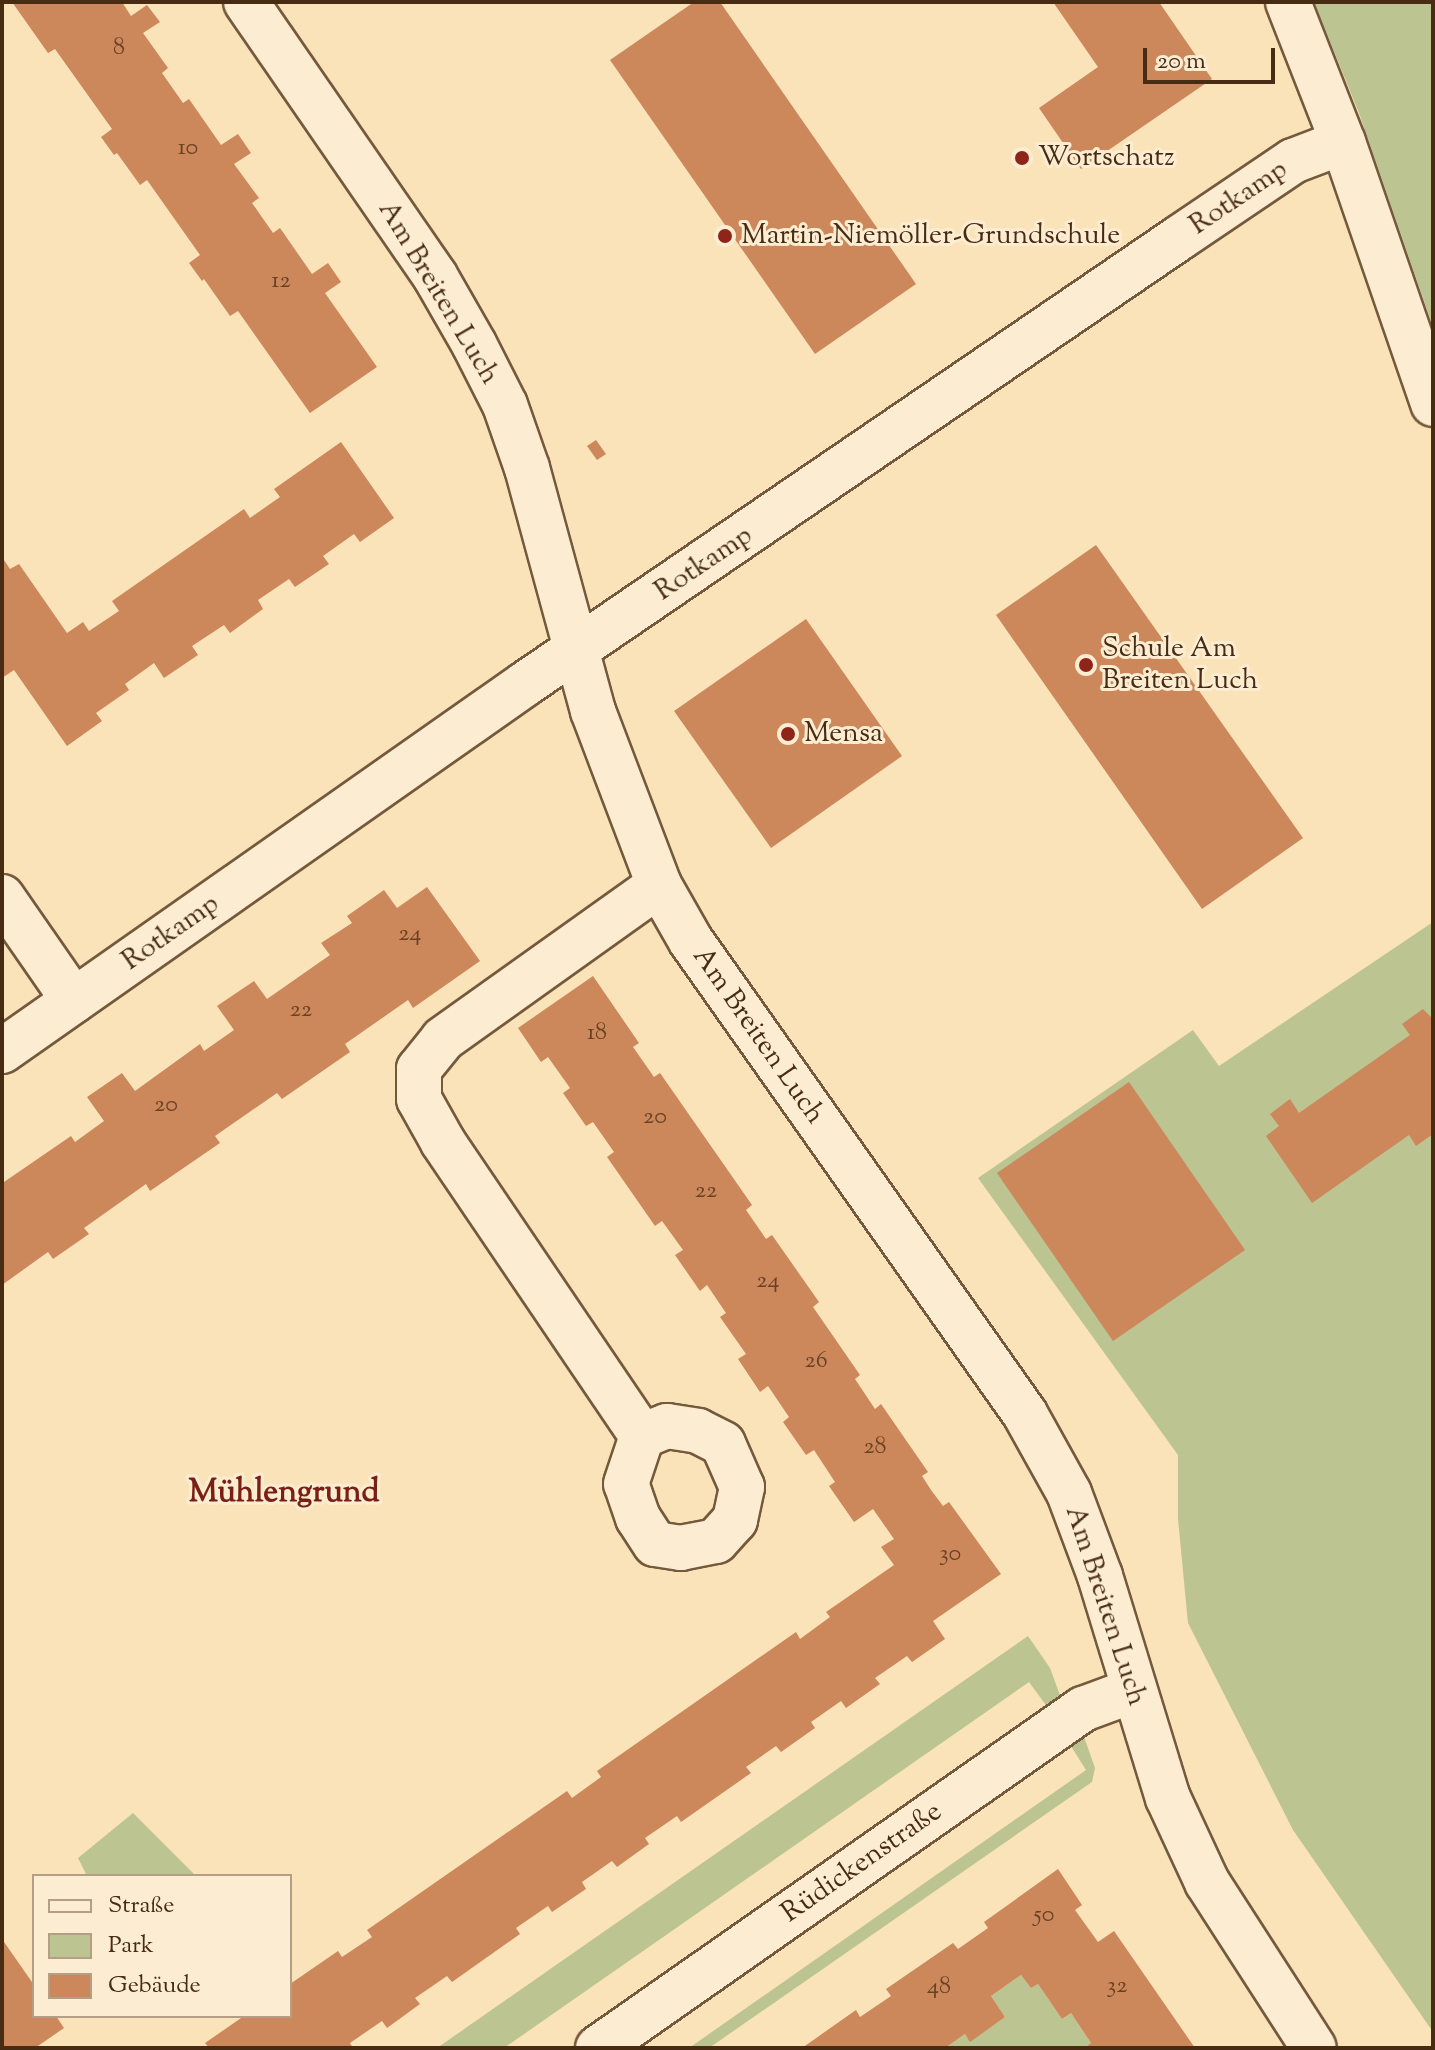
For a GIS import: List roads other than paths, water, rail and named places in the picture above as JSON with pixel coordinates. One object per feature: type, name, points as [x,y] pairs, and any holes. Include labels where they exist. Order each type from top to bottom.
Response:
[{"type":"street","name":"Am Breiten Luch","points":[[246,2],[435,276],[487,368],[505,405],[527,468],[593,711],[659,885],[691,941],[1025,1414],[1069,1493],[1100,1576],[1132,1691],[1168,1798],[1207,1882],[1314,2048]]},
{"type":"street","points":[[1288,2],[1343,142],[1433,404]]},
{"type":"street","name":"Rotkamp","points":[[2,1051],[578,649],[1293,161],[1343,142]]},
{"type":"street","points":[[642,1436],[443,1142],[419,1099],[419,1069],[443,1039],[659,885]]},
{"type":"street","points":[[2,897],[74,1001]]},
{"type":"street","name":"Rüdickenstraße","points":[[598,2048],[1083,1709],[1132,1691]]},
{"type":"place","name":"Wortschatz","points":[[1022,158]]},
{"type":"place","name":"Martin-Niemöller-Grundschule","points":[[725,236]]},
{"type":"place","name":"Schule Am Breiten Luch","points":[[1086,665]]},
{"type":"place","name":"Mensa","points":[[788,734]]},
{"type":"district","name":"Mühlengrund","points":[[284,1493]]}]
